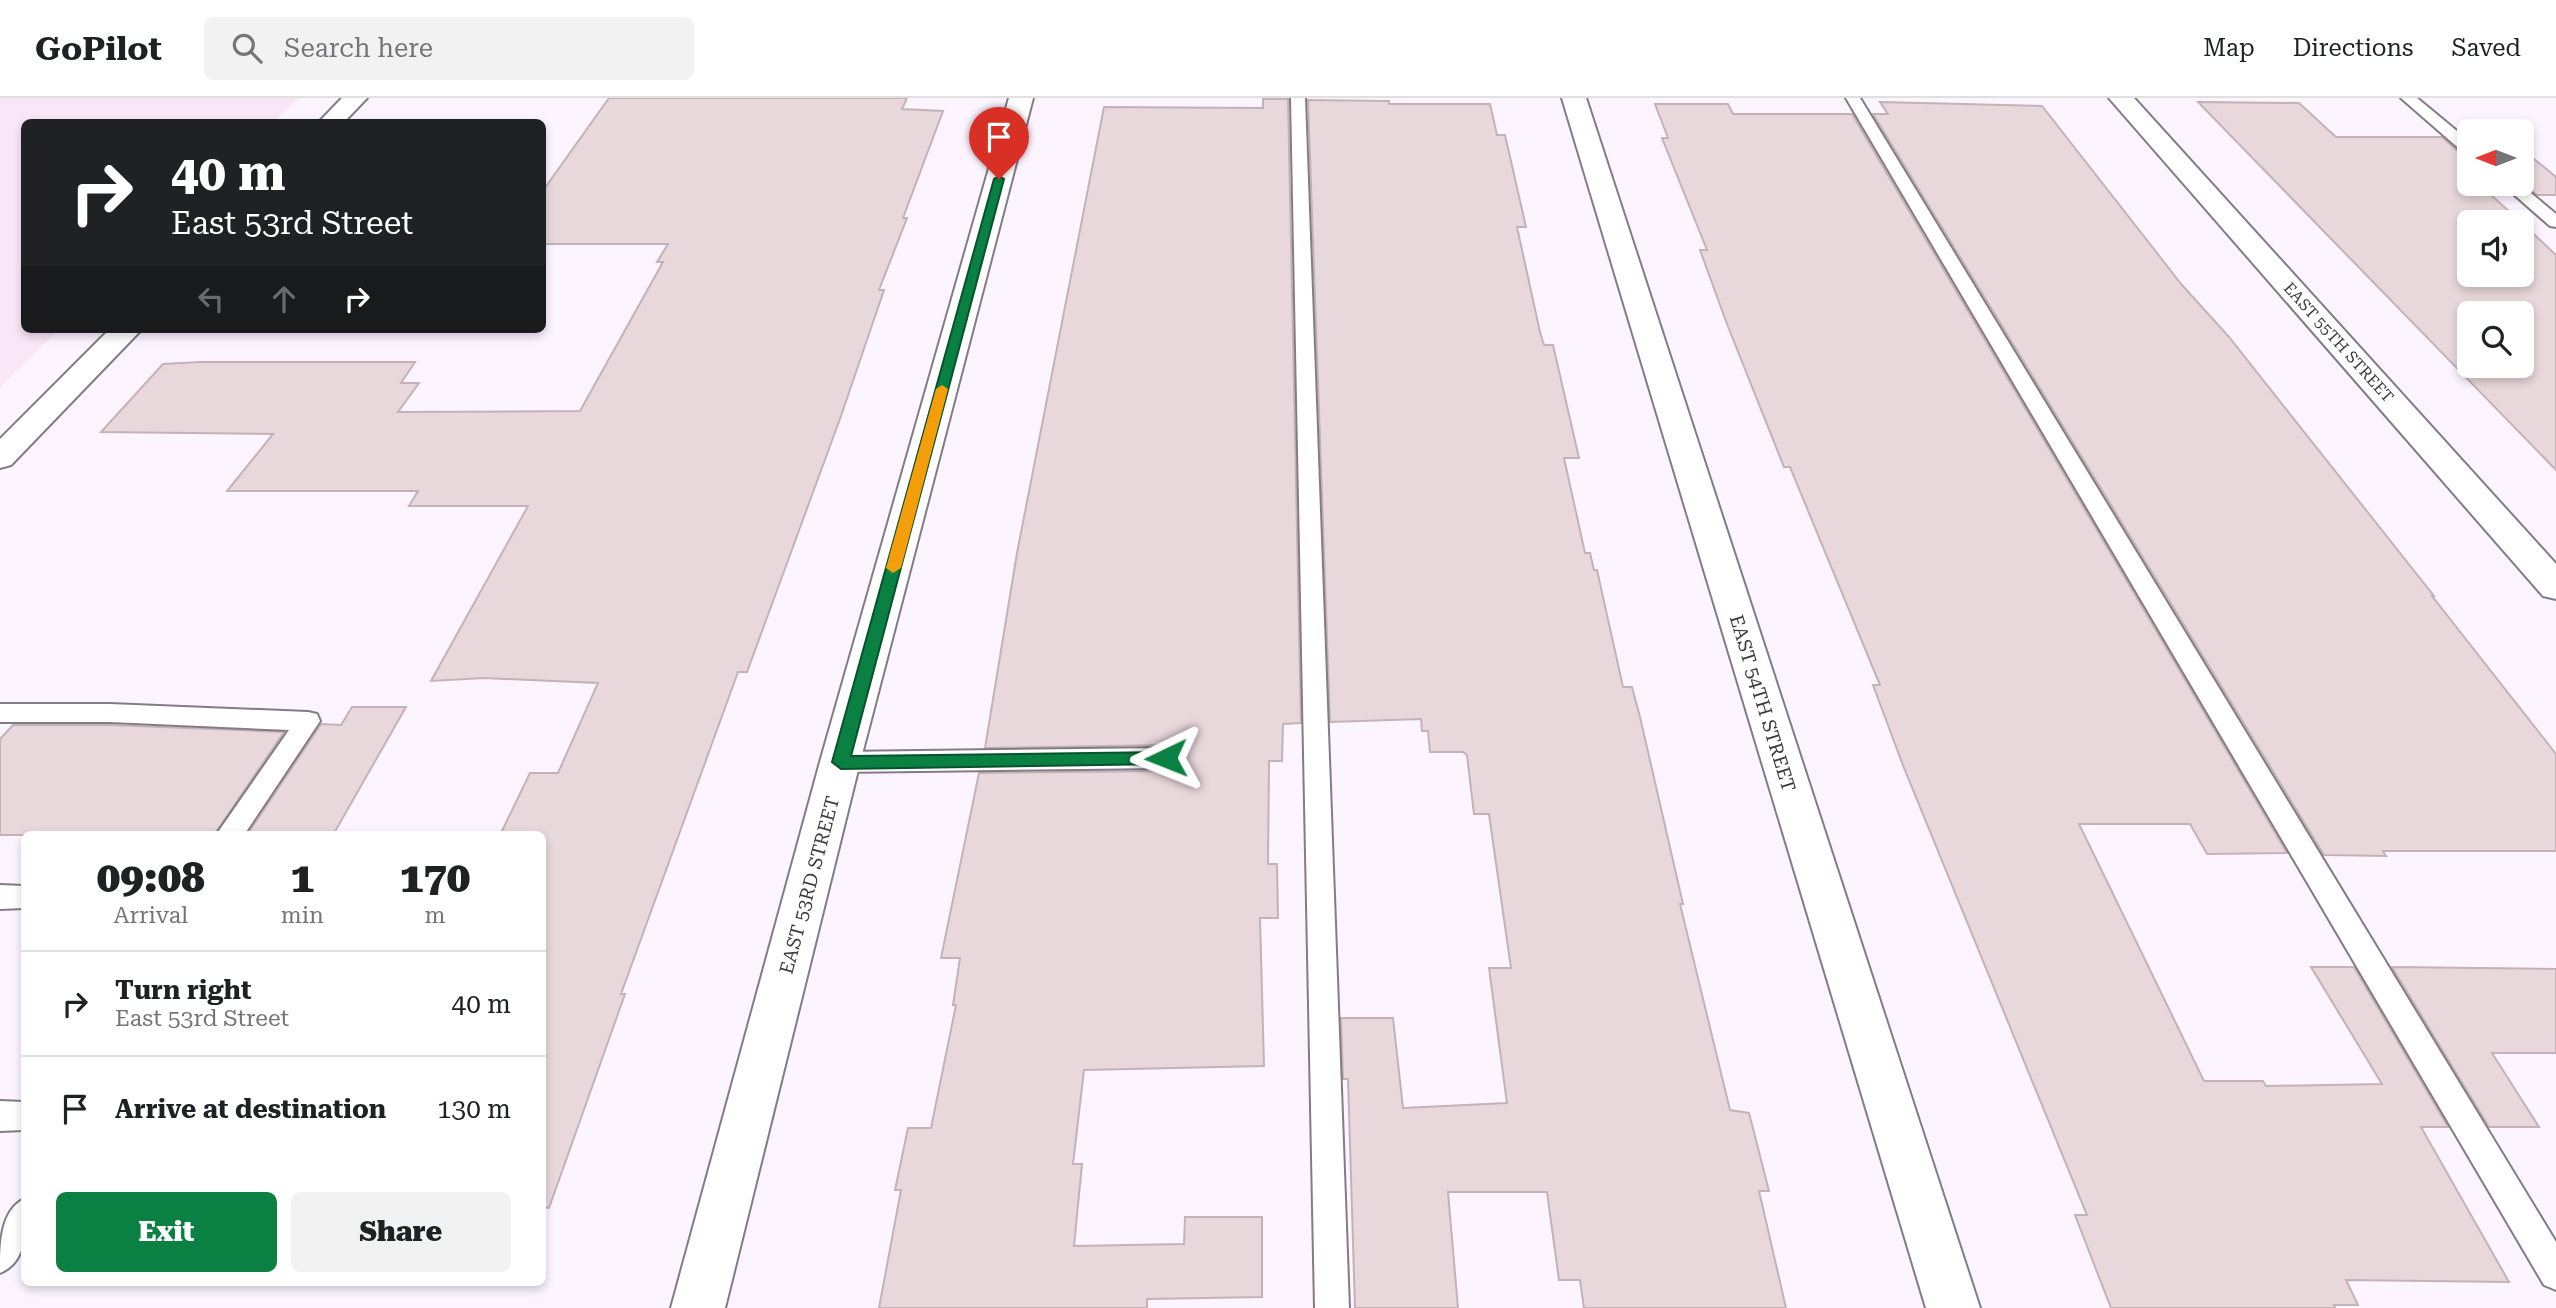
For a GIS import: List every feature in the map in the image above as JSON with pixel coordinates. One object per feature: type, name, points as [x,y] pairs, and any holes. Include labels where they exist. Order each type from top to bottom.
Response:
[{"type":"street","points":[[334,119],[355,98]]},
{"type":"street","name":"EAST 53RD STREET","points":[[698,1308],[841,762],[1021,98]]},
{"type":"street","name":"EAST 54TH STREET","points":[[1574,98],[1953,1308]]},
{"type":"street","name":"EAST 55TH STREET","points":[[2121,98],[2556,587]]},
{"type":"street","points":[[0,458],[123,333]]},
{"type":"lane","points":[[1298,98],[1332,1308]]},
{"type":"lane","points":[[1853,98],[2556,1273]]},
{"type":"lane","points":[[2408,98],[2457,139]]},
{"type":"lane","points":[[2525,196],[2556,222]]},
{"type":"lane","points":[[0,713],[151,714],[308,721],[232,831]]},
{"type":"lane","points":[[841,762],[1166,758]]},
{"type":"lane","points":[[0,897],[21,897]]},
{"type":"lane","points":[[0,1116],[21,1116]]},
{"type":"lane","points":[[0,1256],[21,1220]]},
{"type":"shaded area","points":[[0,98],[299,98],[277,119],[21,119],[21,333],[56,333],[0,387]]},
{"type":"building","points":[[609,98],[907,98],[902,109],[943,111],[903,218],[907,218],[879,290],[884,290],[841,416],[747,672],[738,672],[621,994],[625,994],[549,1208],[546,1208],[546,831],[502,831],[530,773],[558,773],[598,683],[484,678],[431,681],[528,506],[409,506],[418,491],[227,491],[273,434],[101,432],[163,364],[201,362],[415,362],[401,383],[419,383],[398,412],[580,411],[663,262],[657,262],[668,244],[546,244],[546,186]]},
{"type":"building","points":[[1263,99],[1288,99],[1301,723],[1283,724],[1282,761],[1269,761],[1268,864],[1277,864],[1278,918],[1260,918],[1264,1066],[1084,1070],[1073,1164],[1082,1164],[1074,1246],[1184,1244],[1185,1217],[1262,1217],[1262,1297],[1147,1299],[1147,1308],[879,1308],[901,1190],[895,1190],[908,1128],[931,1128],[956,1005],[953,1005],[960,958],[941,958],[979,773],[1166,771],[1176,767],[1181,759],[1177,750],[1166,745],[985,748],[1017,553],[1104,107],[1263,108]]},
{"type":"building","points":[[1308,100],[1389,101],[1389,104],[1490,104],[1497,135],[1505,135],[1526,227],[1517,227],[1540,332],[1544,345],[1553,345],[1579,458],[1564,458],[1585,553],[1590,553],[1594,570],[1597,570],[1623,687],[1632,687],[1640,717],[1683,904],[1680,904],[1730,1110],[1749,1113],[1769,1191],[1759,1191],[1786,1308],[1584,1308],[1580,1280],[1559,1280],[1547,1192],[1448,1192],[1458,1308],[1355,1308],[1348,1079],[1343,1079],[1341,1018],[1393,1018],[1403,1108],[1507,1103],[1489,968],[1511,968],[1489,814],[1474,814],[1467,755],[1463,752],[1430,752],[1428,731],[1422,731],[1421,719],[1330,722]]},
{"type":"building","points":[[1880,102],[2042,106],[2182,285],[2229,337],[2556,754],[2556,851],[2383,851],[2386,856],[2324,855],[1873,114],[1888,114]]},
{"type":"building","points":[[2198,102],[2299,103],[2336,137],[2442,137],[2457,150],[2457,196],[2492,196],[2508,210],[2457,210],[2457,287],[2534,287],[2534,234],[2556,255],[2556,470],[2466,378],[2534,378],[2534,301],[2457,301],[2457,368]]},
{"type":"building","points":[[1655,104],[1728,104],[1733,114],[1852,114],[2287,853],[2207,854],[2190,824],[2079,824],[2204,1081],[2263,1081],[2266,1086],[2382,1084],[2311,967],[2354,967],[2448,1127],[2421,1127],[2509,1282],[2346,1280],[2358,1305],[2334,1305],[2335,1308],[2111,1308],[2075,1215],[2087,1215],[1904,768],[1873,685],[1880,685],[1790,467],[1784,467],[1727,324],[1700,250],[1707,250],[1662,138],[1668,138]]},
{"type":"building","points":[[2534,159],[2556,177],[2556,195],[2537,195],[2534,192]]},
{"type":"building","points":[[352,707],[406,707],[335,831],[250,831],[321,724],[341,725]]},
{"type":"building","points":[[13,725],[110,725],[284,732],[217,831],[21,831],[21,835],[0,835],[0,739]]},
{"type":"building","points":[[2392,967],[2556,969],[2556,1053],[2492,1053],[2539,1127],[2489,1127]]},
{"type":"slow traffic","points":[[893,568],[942,389]]},
{"type":"route","points":[[999,179],[841,762],[1166,758]]}]
